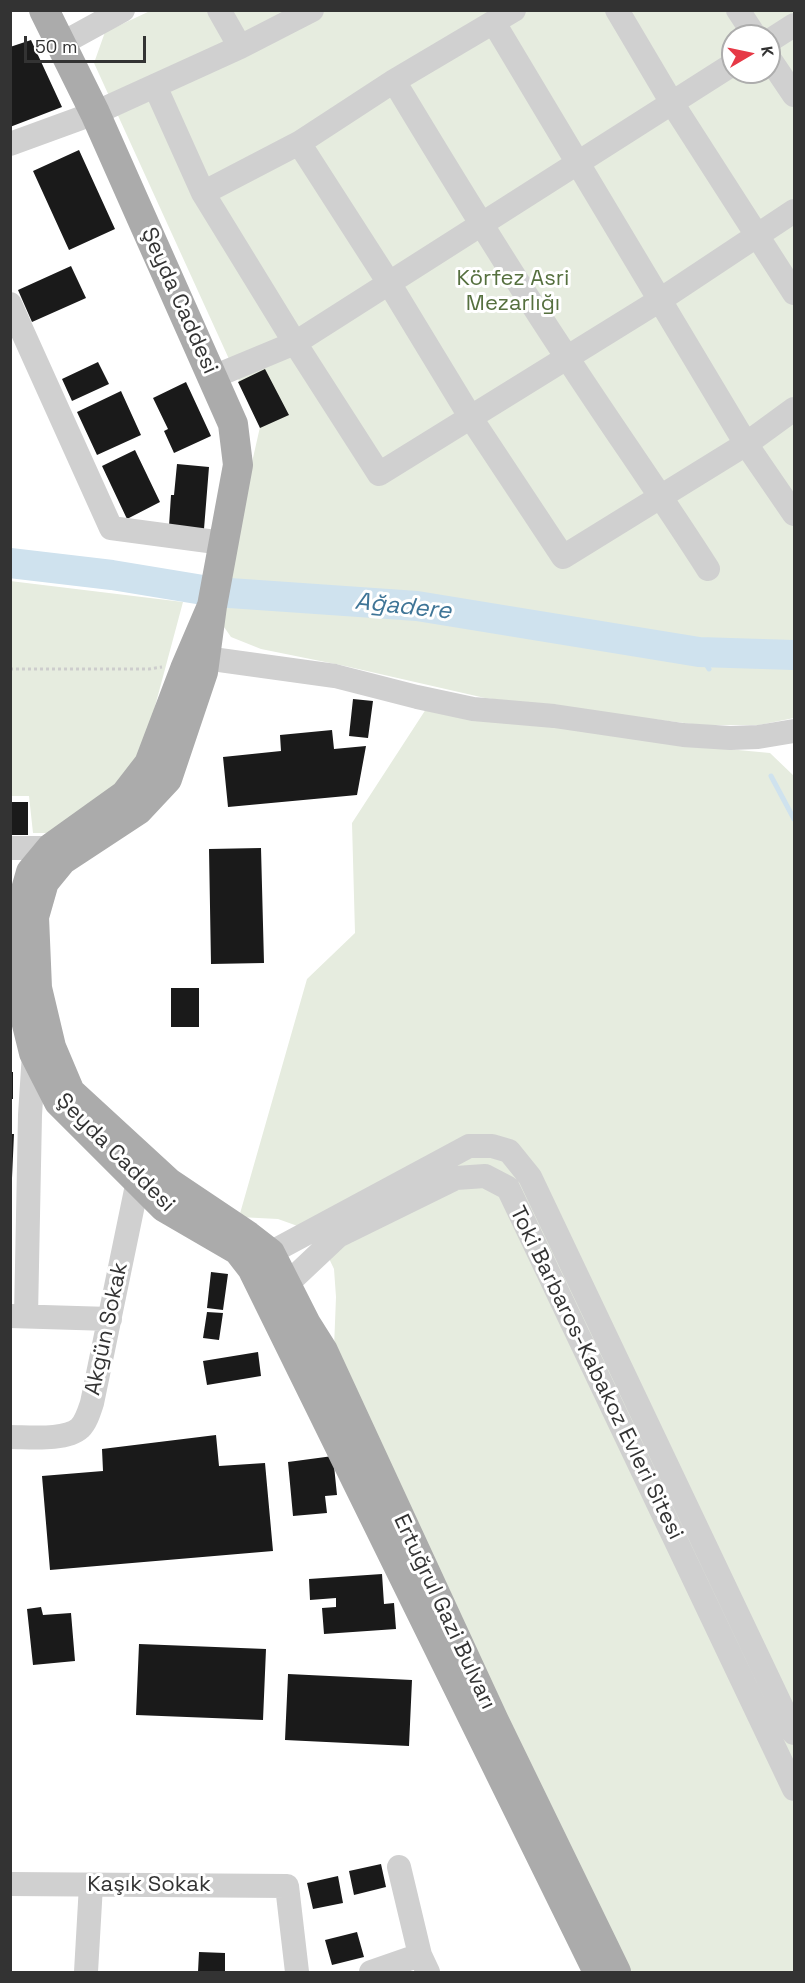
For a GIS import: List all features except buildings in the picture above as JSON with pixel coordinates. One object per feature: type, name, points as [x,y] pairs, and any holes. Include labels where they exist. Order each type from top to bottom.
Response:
[{"type":"main road","name":"Şeyda Caddesi","points":[[44,10],[95,113],[213,377],[233,424],[237,453],[236,479],[212,606],[193,662],[149,764],[125,795],[51,848],[31,872],[20,911],[18,988],[43,1050],[70,1092],[141,1170],[164,1207],[238,1250],[276,1292]]},
{"type":"main road","name":"Şeyda Caddesi","points":[[43,1050],[37,988],[34,917],[44,882],[62,860],[138,810],[167,779],[203,672],[193,662]]},
{"type":"main road","name":"Şeyda Caddesi","points":[[141,1170],[169,1183],[270,1253]]},
{"type":"main road","name":"Ertuğrul Gazi Bulvarı","points":[[270,1253],[276,1292],[598,1972]]},
{"type":"main road","name":"Ertuğrul Gazi Bulvarı","points":[[276,1292],[306,1324],[323,1351],[494,1721],[616,1972]]},
{"type":"street","points":[[61,44],[123,10]]},
{"type":"street","points":[[219,10],[240,47]]},
{"type":"street","points":[[10,144],[95,113],[240,47],[312,10]]},
{"type":"street","points":[[617,10],[672,103],[795,293]]},
{"type":"street","points":[[738,10],[747,24]]},
{"type":"street","points":[[202,193],[299,142],[394,81],[504,17],[578,163],[746,444],[795,514]]},
{"type":"street","points":[[781,34],[795,25]]},
{"type":"street","points":[[213,377],[295,344],[721,72]]},
{"type":"street","points":[[781,75],[795,95]]},
{"type":"street","points":[[394,81],[480,225],[708,569]]},
{"type":"street","points":[[155,86],[202,193],[379,474],[660,300],[795,211]]},
{"type":"street","points":[[299,142],[389,283],[471,418],[563,557],[746,444],[795,409]]},
{"type":"street","points":[[10,304],[111,528],[223,543]]},
{"type":"street","points":[[193,662],[335,675],[417,697],[473,708],[554,716],[682,735],[730,738],[758,737],[795,731]]},
{"type":"street","points":[[10,848],[81,848]]},
{"type":"street","points":[[43,1050],[30,1115],[18,1316],[110,1319]]},
{"type":"street","name":"Toki Barbaros-Kabakoz Evleri Sitesi","points":[[270,1253],[470,1146],[492,1146],[509,1151],[530,1177],[795,1733]]},
{"type":"street","name":"Akgün Sokak","points":[[10,1437],[61,1436],[81,1428],[87,1418],[141,1170]]},
{"type":"street","name":"Toki Barbaros-Kabakoz Evleri Sitesi","points":[[276,1292],[338,1236],[456,1178],[484,1176],[507,1188],[795,1789]]},
{"type":"street","points":[[371,1972],[424,1964],[399,1867]]},
{"type":"street","name":"Kaşık Sokak","points":[[10,1884],[287,1886],[297,1972]]},
{"type":"street","points":[[86,1972],[91,1885]]},
{"type":"path","points":[[10,669],[148,669],[193,662]]},
{"type":"green space","name":"Körfez Asri Mezarlığı","points":[[150,11],[794,11],[794,718],[759,725],[700,725],[485,698],[261,649],[231,637],[217,617],[260,427],[94,63],[105,32]]},
{"type":"green space","points":[[10,581],[183,602],[139,766],[64,833],[33,833],[29,796],[11,796]]},
{"type":"green space","points":[[428,706],[717,748],[770,753],[794,776],[794,1972],[630,1972],[403,1502],[334,1348],[336,1297],[334,1269],[324,1248],[306,1229],[278,1219],[239,1217],[307,979],[355,933],[352,823]]},
{"type":"waterway","name":"Ağadere","points":[[10,563],[112,575],[215,592],[417,606],[699,652],[794,655]]},
{"type":"waterway","points":[[699,652],[709,669]]},
{"type":"waterway","points":[[771,776],[794,819]]}]
